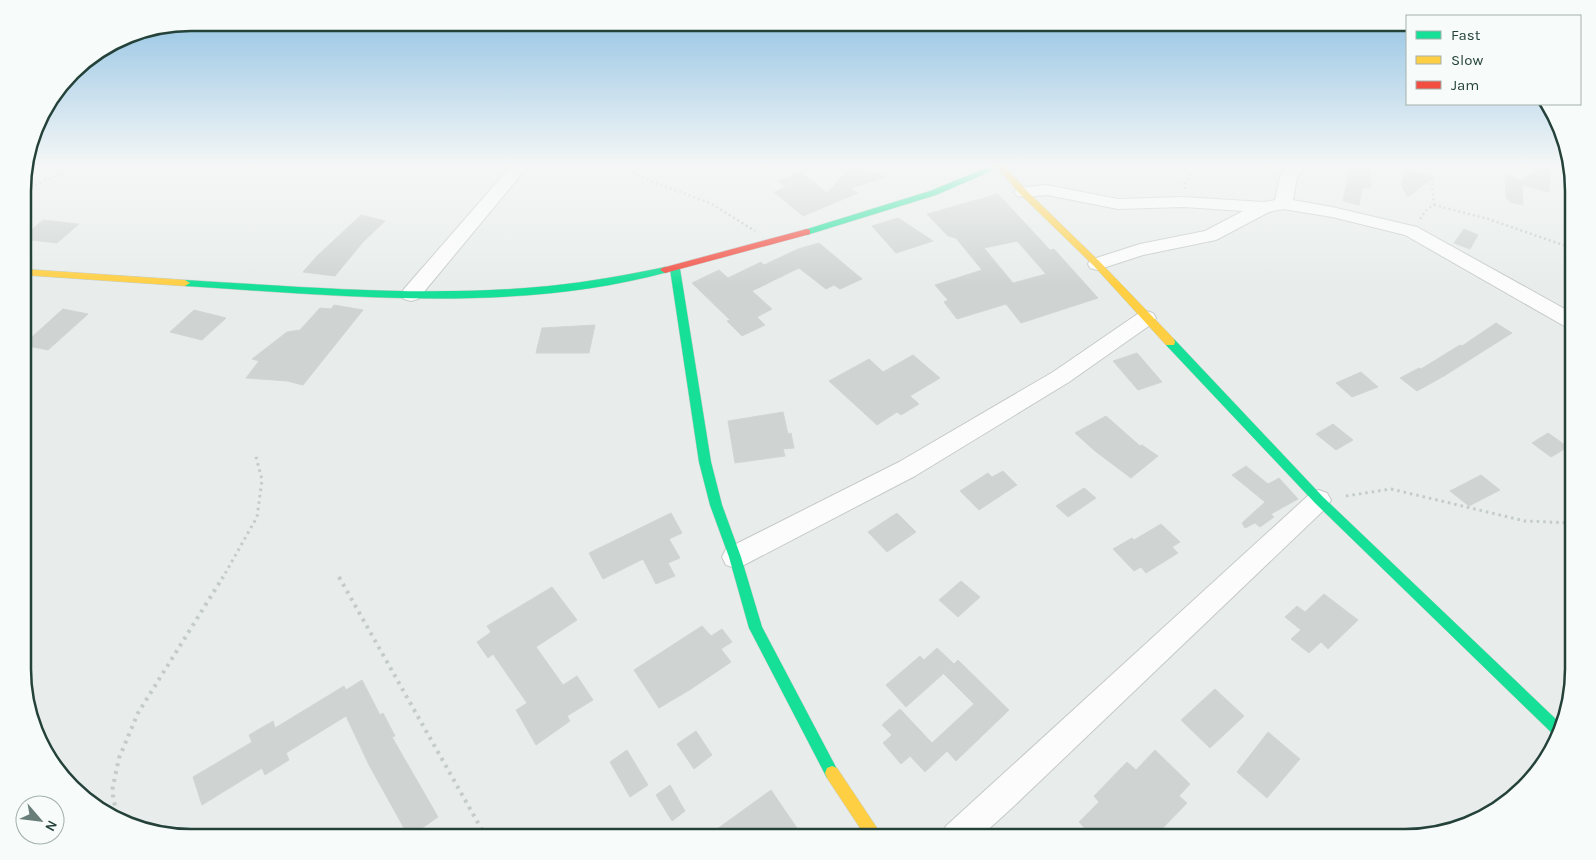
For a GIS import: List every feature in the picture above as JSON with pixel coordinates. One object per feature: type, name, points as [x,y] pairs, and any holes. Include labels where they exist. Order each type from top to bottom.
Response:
[{"type":"street","points":[[411,294],[487,205]]},
{"type":"street","points":[[32,273],[129,281],[411,294],[505,293],[545,290],[594,284],[675,268],[898,205]]},
{"type":"street","points":[[1036,205],[1097,264],[1319,500],[1554,727]]},
{"type":"street","points":[[1234,205],[1264,207],[1276,205]]},
{"type":"street","points":[[1290,205],[1332,212],[1411,231],[1565,318]]},
{"type":"street","points":[[1097,264],[1140,250],[1210,236],[1264,207]]},
{"type":"street","points":[[675,268],[705,462],[716,505],[735,557],[756,628],[833,775],[869,828]]},
{"type":"street","points":[[735,557],[906,469],[1061,377],[1146,318]]},
{"type":"street","points":[[967,828],[1025,776],[1226,584],[1319,500]]},
{"type":"path","points":[[713,205],[772,242]]},
{"type":"path","points":[[1411,231],[1427,209],[1434,205]]},
{"type":"path","points":[[1435,205],[1488,219],[1565,246]]},
{"type":"path","points":[[116,810],[112,791],[119,758],[138,713],[215,592],[256,517],[262,480],[255,453]]},
{"type":"path","points":[[1319,500],[1392,488],[1525,522],[1565,523]]},
{"type":"path","points":[[339,577],[481,829]]},
{"type":"building","points":[[790,205],[829,205],[803,216]]},
{"type":"building","points":[[958,205],[1008,205],[1050,250],[1054,249],[1098,298],[1021,323],[1006,304],[957,319],[944,302],[948,300],[935,285],[982,270],[956,238],[948,236],[927,214]],"holes":[[[1017,241],[1046,274],[1013,283],[984,248]]]},
{"type":"building","points":[[361,215],[385,221],[363,242],[335,276],[303,272],[317,256]]},
{"type":"building","points":[[898,218],[933,241],[896,253],[872,226]]},
{"type":"building","points":[[43,220],[79,224],[57,243],[32,240],[32,229]]},
{"type":"building","points":[[1464,229],[1478,235],[1470,249],[1454,243]]},
{"type":"building","points":[[819,243],[862,279],[840,289],[834,285],[826,289],[799,268],[752,291],[772,309],[757,317],[765,325],[742,336],[727,321],[730,320],[692,283],[719,270],[728,278],[761,262],[764,265],[798,249]]},
{"type":"building","points":[[334,305],[363,310],[303,385],[287,381],[246,378],[259,361],[252,359],[287,332],[300,330],[320,308],[331,309]]},
{"type":"building","points":[[63,309],[88,314],[48,350],[32,347],[32,337]]},
{"type":"building","points":[[194,310],[226,318],[202,340],[170,332]]},
{"type":"building","points":[[1496,323],[1512,333],[1444,376],[1417,391],[1400,378],[1419,368],[1421,369],[1460,345],[1462,346]]},
{"type":"building","points":[[595,325],[589,353],[536,353],[542,328]]},
{"type":"building","points":[[1137,353],[1162,382],[1138,390],[1113,361]]},
{"type":"building","points":[[913,355],[940,378],[910,396],[919,404],[901,415],[897,412],[877,425],[829,381],[869,359],[883,372]]},
{"type":"building","points":[[1361,372],[1378,387],[1352,397],[1336,383]]},
{"type":"building","points":[[783,412],[788,434],[791,433],[794,448],[783,449],[785,456],[735,463],[728,421]]},
{"type":"building","points":[[1106,416],[1140,446],[1142,445],[1158,456],[1131,478],[1095,451],[1075,433]]},
{"type":"building","points":[[1333,424],[1353,440],[1336,450],[1316,434]]},
{"type":"building","points":[[1548,433],[1565,445],[1565,449],[1551,457],[1532,443]]},
{"type":"building","points":[[1246,466],[1268,484],[1279,478],[1298,499],[1271,514],[1274,517],[1260,527],[1255,523],[1245,528],[1242,523],[1265,502],[1232,475]]},
{"type":"building","points":[[1003,471],[1017,485],[979,510],[960,491],[988,473],[992,477]]},
{"type":"building","points":[[1481,475],[1500,490],[1469,506],[1450,491]]},
{"type":"building","points":[[1084,488],[1096,498],[1068,517],[1056,506]]},
{"type":"building","points":[[671,513],[682,533],[669,539],[680,558],[668,563],[675,576],[656,584],[643,559],[603,579],[589,553]]},
{"type":"building","points":[[897,513],[916,532],[887,552],[868,532]]},
{"type":"building","points":[[1161,524],[1180,542],[1172,547],[1178,553],[1146,573],[1141,567],[1134,571],[1113,549],[1132,538],[1134,540]]},
{"type":"building","points":[[961,581],[980,597],[958,617],[939,600]]},
{"type":"building","points":[[552,587],[577,620],[536,647],[563,685],[577,676],[593,700],[567,716],[570,721],[536,745],[516,710],[527,703],[493,654],[488,658],[477,642],[491,632],[487,626]]},
{"type":"building","points":[[1324,594],[1358,620],[1328,649],[1321,642],[1309,653],[1291,639],[1301,630],[1285,617],[1297,606],[1305,612]]},
{"type":"building","points":[[702,626],[711,636],[722,629],[732,642],[721,649],[731,662],[659,708],[634,670]]},
{"type":"building","points":[[937,648],[954,664],[958,660],[1009,710],[956,761],[947,751],[925,772],[910,756],[901,764],[883,743],[892,735],[882,725],[900,709],[932,743],[974,704],[944,674],[952,666],[906,707],[886,685],[920,656],[924,660]]},
{"type":"building","points":[[362,680],[380,715],[383,713],[395,736],[392,737],[438,817],[421,829],[404,829],[369,765],[346,716],[286,753],[289,760],[265,775],[262,768],[202,805],[193,777],[252,742],[249,735],[273,721],[275,728],[344,686],[346,690]]},
{"type":"building","points":[[1215,689],[1244,716],[1210,748],[1181,720]]},
{"type":"building","points":[[696,731],[712,755],[694,769],[677,744]]},
{"type":"building","points":[[1268,732],[1300,759],[1267,798],[1237,772]]},
{"type":"building","points":[[627,750],[648,785],[630,797],[610,762]]},
{"type":"building","points":[[1155,750],[1190,784],[1179,796],[1187,803],[1163,828],[1085,828],[1079,822],[1099,802],[1094,796],[1127,762],[1136,770]]},
{"type":"building","points":[[670,785],[685,811],[672,821],[656,795]]},
{"type":"building","points":[[771,790],[797,829],[718,829]]},
{"type":"traffic: fast","points":[[807,232],[894,205]]},
{"type":"traffic: fast","points":[[675,269],[705,462],[716,505],[735,557],[756,628],[832,773]]},
{"type":"traffic: fast","points":[[185,283],[389,294],[470,294],[569,287],[665,270]]},
{"type":"traffic: fast","points":[[1170,342],[1319,500],[1554,727]]},
{"type":"traffic: slow","points":[[1036,205],[1097,264],[1170,342]]},
{"type":"traffic: slow","points":[[32,273],[185,283]]},
{"type":"traffic: slow","points":[[832,773],[869,828]]},
{"type":"traffic: jam","points":[[665,270],[807,232]]}]
